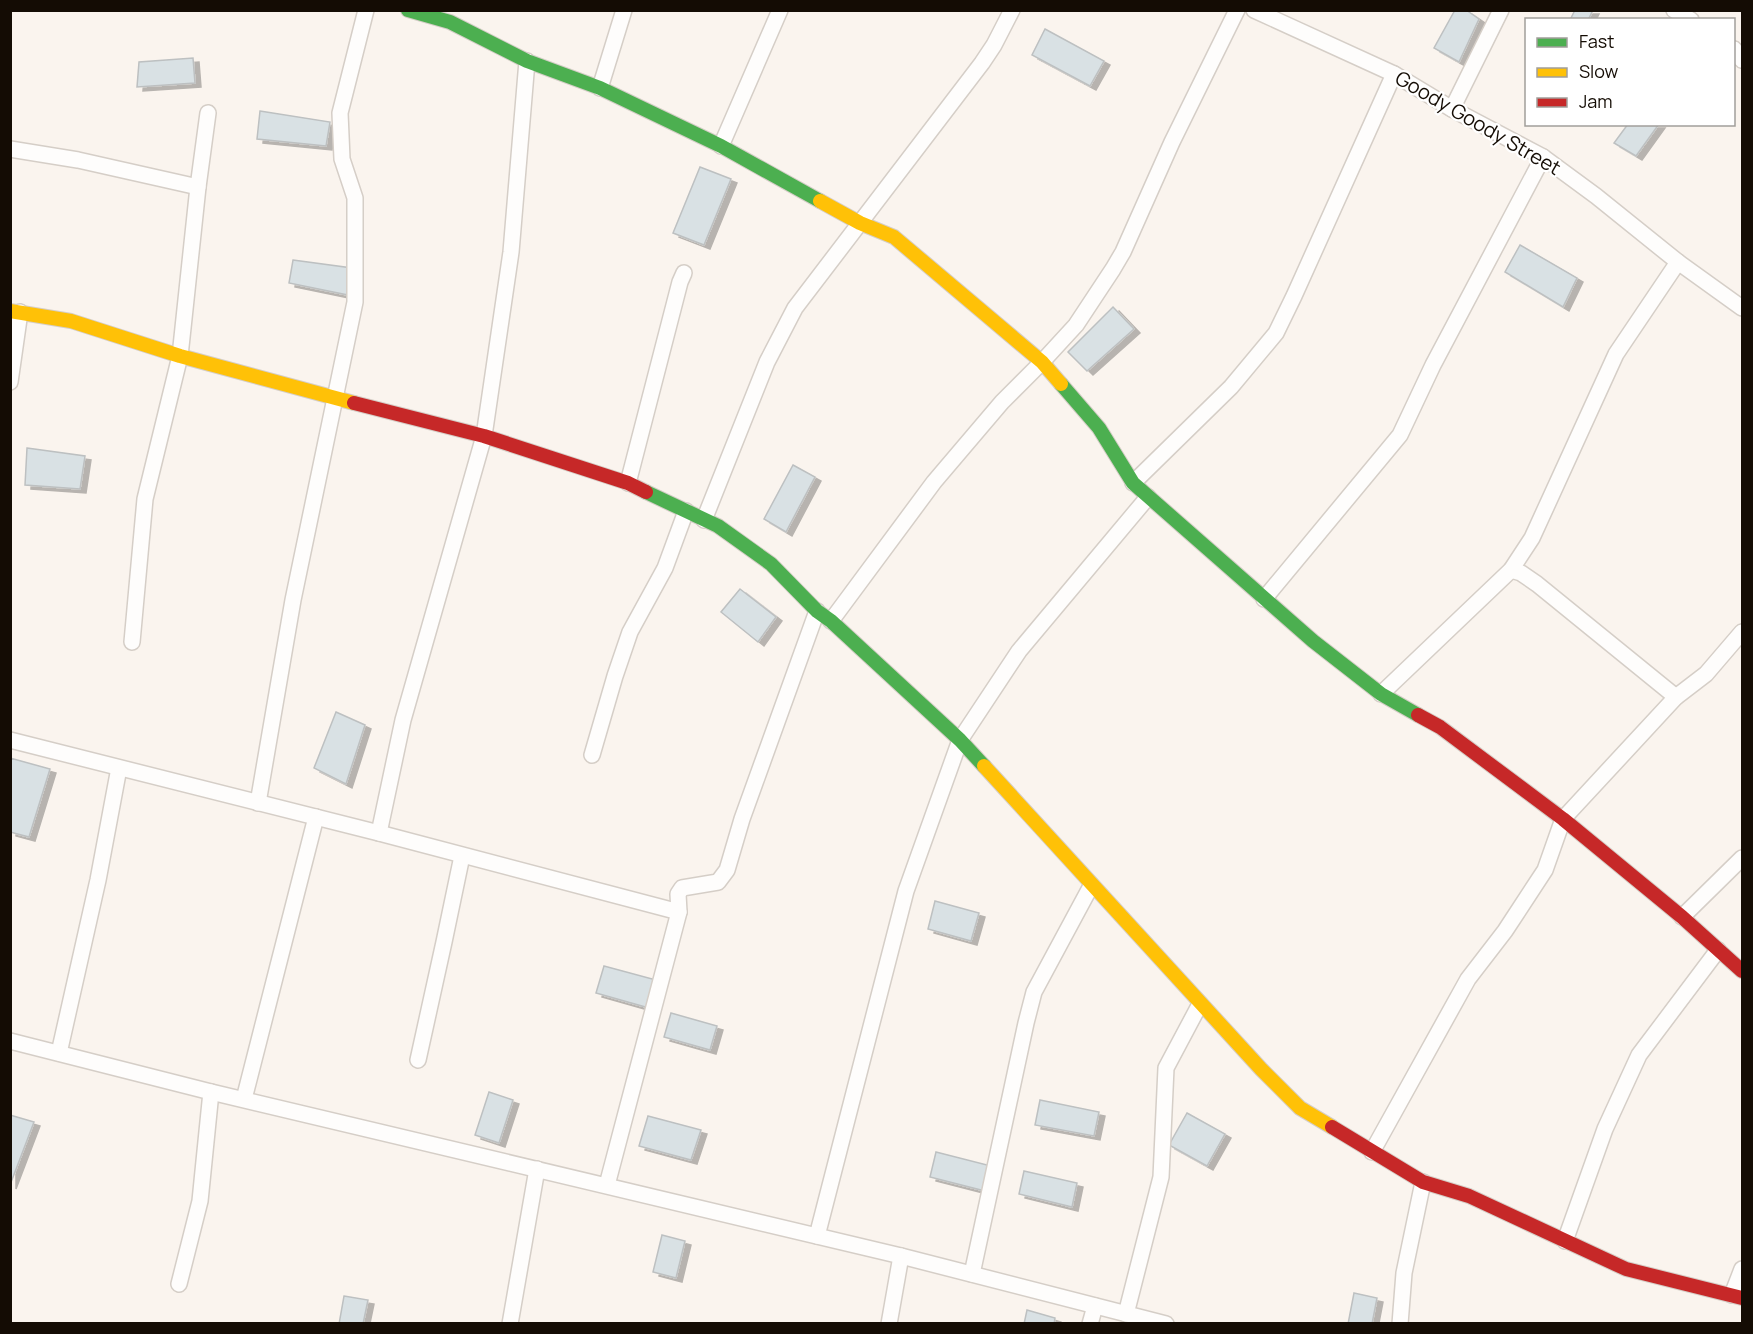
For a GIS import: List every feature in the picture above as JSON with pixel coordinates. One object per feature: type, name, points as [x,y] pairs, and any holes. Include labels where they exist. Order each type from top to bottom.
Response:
[{"type":"street","points":[[258,803],[293,600],[355,302],[356,198],[342,159],[340,113],[366,10]]},
{"type":"street","points":[[408,10],[451,16],[528,61],[600,88],[721,146],[860,223],[894,237],[1042,362],[1099,428],[1133,483],[1264,599],[1381,694],[1440,727],[1563,819],[1682,917],[1743,971]]},
{"type":"street","points":[[600,88],[624,10]]},
{"type":"street","points":[[721,146],[780,10]]},
{"type":"street","points":[[704,520],[767,362],[795,308],[982,63],[1012,10]]},
{"type":"street","points":[[831,621],[934,482],[1002,402],[1076,325],[1123,252],[1172,142],[1238,10]]},
{"type":"street","name":"Goody Goody Street","points":[[1254,10],[1394,74],[1452,109],[1543,157],[1678,262],[1743,308]]},
{"type":"street","points":[[1452,109],[1501,10]]},
{"type":"street","points":[[1674,10],[1688,18]]},
{"type":"street","points":[[379,833],[403,720],[484,436],[511,252],[528,61]]},
{"type":"street","points":[[1133,483],[1231,387],[1276,333],[1394,74]]},
{"type":"street","points":[[132,642],[145,499],[180,356],[208,113]]},
{"type":"street","points":[[10,148],[78,160],[198,187]]},
{"type":"street","points":[[1264,599],[1400,435],[1433,365],[1543,157]]},
{"type":"street","points":[[1381,694],[1511,570],[1532,538],[1616,354],[1678,262]]},
{"type":"street","points":[[628,483],[684,273]]},
{"type":"street","points":[[10,382],[15,311],[71,321],[180,356],[484,436],[628,483],[718,526],[771,564],[817,611],[831,621],[960,740],[1200,1004],[1300,1108],[1423,1182],[1469,1196],[1626,1269],[1737,1297],[1743,1269]]},
{"type":"street","points":[[817,1236],[906,891],[960,740],[1019,651],[1148,498]]},
{"type":"street","points":[[592,755],[630,632],[665,568],[686,511]]},
{"type":"street","points":[[1511,570],[1521,573],[1537,584],[1676,697]]},
{"type":"street","points":[[607,1185],[679,912],[678,894],[682,888],[718,882],[727,870],[742,819],[817,611]]},
{"type":"street","points":[[1372,1152],[1468,979],[1505,931],[1545,870],[1563,819],[1676,697],[1706,674],[1743,632]]},
{"type":"street","points":[[10,740],[379,833],[679,912]]},
{"type":"street","points":[[59,1053],[98,880],[118,768]]},
{"type":"street","points":[[244,1099],[316,818]]},
{"type":"street","points":[[418,1060],[462,856]]},
{"type":"street","points":[[1682,917],[1743,858]]},
{"type":"street","points":[[972,1274],[1034,992],[1091,886]]},
{"type":"street","points":[[1565,1240],[1605,1129],[1639,1055],[1718,950]]},
{"type":"street","points":[[1126,1314],[1161,1177],[1166,1068],[1200,1004]]},
{"type":"street","points":[[10,1041],[211,1092],[901,1256],[1166,1323]]},
{"type":"street","points":[[179,1284],[200,1201],[211,1092]]},
{"type":"street","points":[[510,1323],[537,1169]]},
{"type":"street","points":[[1400,1323],[1404,1273],[1423,1182]]},
{"type":"street","points":[[889,1323],[901,1256]]},
{"type":"street","points":[[1090,1323],[1095,1306]]},
{"type":"building","points":[[1455,10],[1466,10],[1479,19],[1459,62],[1434,48]]},
{"type":"building","points":[[1575,10],[1593,10],[1589,18],[1571,18]]},
{"type":"building","points":[[1045,29],[1104,61],[1090,86],[1032,55]]},
{"type":"building","points":[[193,58],[195,83],[137,87],[139,62]]},
{"type":"building","points":[[260,111],[330,122],[326,146],[257,139]]},
{"type":"building","points":[[1627,126],[1658,126],[1636,156],[1614,143]]},
{"type":"building","points":[[700,167],[731,179],[704,245],[673,233]]},
{"type":"building","points":[[1520,245],[1577,278],[1563,307],[1505,272]]},
{"type":"building","points":[[293,260],[352,268],[348,295],[289,283]]},
{"type":"building","points":[[1113,307],[1134,329],[1087,371],[1068,352]]},
{"type":"building","points":[[27,448],[85,456],[80,489],[25,485]]},
{"type":"building","points":[[793,465],[815,477],[786,532],[764,519]]},
{"type":"building","points":[[740,589],[776,617],[758,642],[721,612]]},
{"type":"building","points":[[336,712],[365,725],[346,784],[314,768]]},
{"type":"building","points":[[10,758],[50,769],[29,837],[10,832]]},
{"type":"building","points":[[935,901],[979,913],[971,941],[928,929]]},
{"type":"building","points":[[604,966],[656,980],[649,1008],[596,993]]},
{"type":"building","points":[[671,1013],[717,1026],[710,1050],[664,1037]]},
{"type":"building","points":[[489,1092],[513,1100],[499,1143],[475,1135]]},
{"type":"building","points":[[1040,1100],[1099,1112],[1094,1136],[1035,1125]]},
{"type":"building","points":[[1187,1113],[1225,1134],[1207,1166],[1169,1145]]},
{"type":"building","points":[[10,1115],[34,1122],[10,1185]]},
{"type":"building","points":[[648,1116],[701,1130],[691,1160],[639,1146]]},
{"type":"building","points":[[936,1152],[991,1166],[985,1191],[930,1177]]},
{"type":"building","points":[[1024,1171],[1077,1183],[1072,1207],[1019,1194]]},
{"type":"building","points":[[662,1235],[685,1241],[676,1278],[653,1272]]},
{"type":"building","points":[[1354,1293],[1377,1298],[1372,1324],[1348,1324]]},
{"type":"building","points":[[344,1296],[368,1300],[363,1324],[339,1324]]},
{"type":"building","points":[[1027,1310],[1055,1318],[1054,1324],[1024,1324]]},
{"type":"traffic: fast","points":[[408,10],[450,22],[527,61],[600,88],[721,146],[820,201]]},
{"type":"traffic: fast","points":[[1061,384],[1099,428],[1133,483],[1313,641],[1381,694],[1418,715]]},
{"type":"traffic: fast","points":[[646,492],[718,526],[771,564],[817,611],[831,621],[960,740],[984,766]]},
{"type":"traffic: slow","points":[[820,201],[860,223],[894,237],[1042,362],[1061,384]]},
{"type":"traffic: slow","points":[[10,311],[71,321],[180,356],[354,403]]},
{"type":"traffic: slow","points":[[984,766],[1261,1069],[1300,1108],[1332,1127]]},
{"type":"traffic: jam","points":[[354,403],[484,436],[628,483],[646,492]]},
{"type":"traffic: jam","points":[[1418,715],[1440,727],[1563,819],[1682,917],[1742,971]]},
{"type":"traffic: jam","points":[[1332,1127],[1423,1182],[1469,1196],[1626,1269],[1742,1298]]}]
